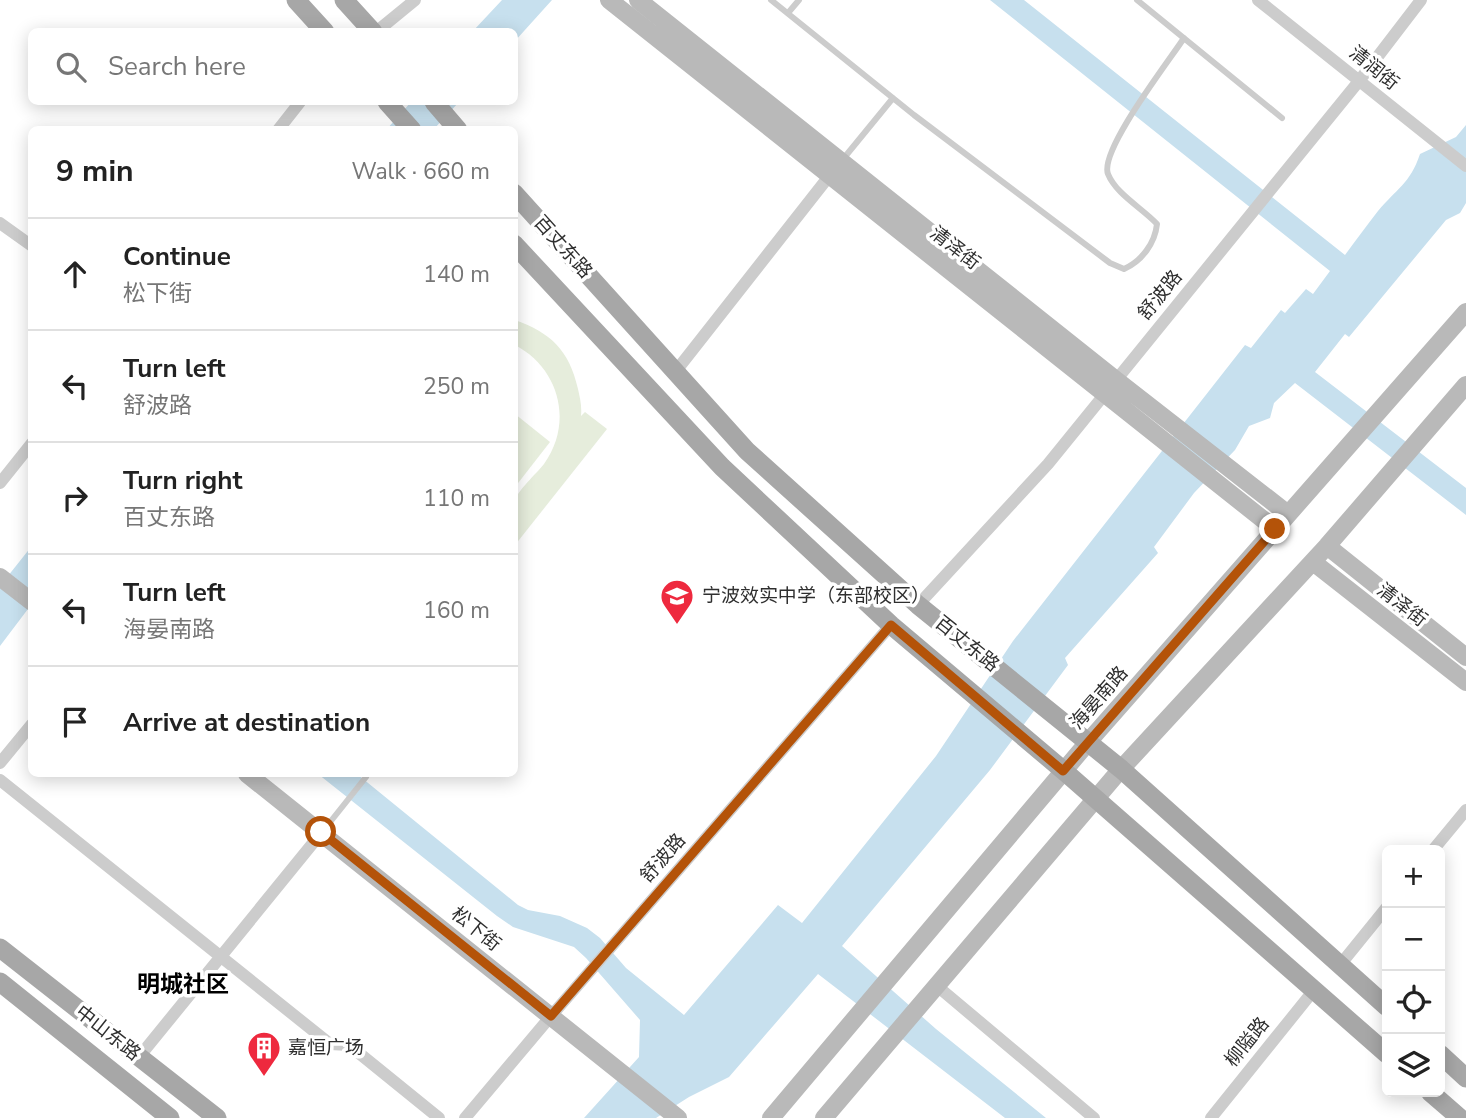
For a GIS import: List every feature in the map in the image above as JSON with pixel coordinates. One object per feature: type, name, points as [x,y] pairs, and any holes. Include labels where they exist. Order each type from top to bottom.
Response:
[{"type":"main road","points":[[296,0],[321,28]]},
{"type":"main road","points":[[344,0],[371,28]]},
{"type":"main road","points":[[390,105],[408,126]]},
{"type":"main road","points":[[437,105],[455,126]]},
{"type":"main road","name":"百丈东路","points":[[518,197],[747,451],[918,605],[1089,741],[1382,1003]]},
{"type":"main road","name":"百丈东路","points":[[518,248],[722,467],[891,625],[1063,771],[1382,1051]]},
{"type":"main road","name":"中山东路","points":[[0,948],[217,1118]]},
{"type":"main road","name":"中山东路","points":[[0,982],[170,1118]]},
{"type":"main road","points":[[1445,1059],[1466,1078]]},
{"type":"main road","points":[[1436,1097],[1460,1118]]},
{"type":"street","points":[[380,28],[415,0]]},
{"type":"street","name":"清泽街","points":[[609,0],[835,168],[1110,387],[1275,529]]},
{"type":"street","name":"清泽街","points":[[638,0],[835,168]]},
{"type":"street","name":"清润街","points":[[1258,0],[1466,166]]},
{"type":"street","name":"舒波路","points":[[918,605],[1048,464],[1359,81],[1421,0]]},
{"type":"street","points":[[281,126],[298,105]]},
{"type":"street","points":[[676,371],[835,168]]},
{"type":"street","points":[[0,223],[28,243]]},
{"type":"street","name":"海晏南路","points":[[771,1118],[1063,771],[1466,312]]},
{"type":"street","points":[[824,1118],[1121,769],[1327,547],[1466,385]]},
{"type":"street","name":"清泽街","points":[[1110,387],[1288,514]]},
{"type":"street","points":[[0,483],[28,448]]},
{"type":"street","name":"清泽街","points":[[1327,547],[1466,657]]},
{"type":"street","name":"清泽街","points":[[1313,562],[1466,682]]},
{"type":"street","points":[[0,576],[28,599]]},
{"type":"street","name":"舒波路","points":[[465,1118],[891,625]]},
{"type":"street","points":[[0,764],[28,728]]},
{"type":"street","name":"松下街","points":[[251,777],[678,1118]]},
{"type":"street","points":[[0,780],[330,1044],[349,1045],[439,1118]]},
{"type":"street","points":[[1437,845],[1466,810]]},
{"type":"street","points":[[139,1057],[321,832]]},
{"type":"street","points":[[1340,965],[1386,908]]},
{"type":"street","points":[[937,986],[1094,1118]]},
{"type":"street","name":"柳隘路","points":[[1210,1118],[1314,990]]},
{"type":"lane","points":[[771,0],[893,98],[1110,262],[1124,269],[1133,265],[1148,250],[1156,235],[1157,225],[1114,186],[1106,171],[1107,156],[1119,133],[1184,38]]},
{"type":"lane","points":[[788,13],[799,0]]},
{"type":"lane","points":[[1138,0],[1282,118]]},
{"type":"lane","points":[[835,168],[893,98]]},
{"type":"lane","points":[[321,832],[365,777]]},
{"type":"green space","points":[[518,321],[548,337],[564,353],[574,375],[581,416],[585,412],[607,429],[518,541],[518,495],[544,464],[553,448],[560,414],[551,382],[542,367],[518,347]]},
{"type":"green space","points":[[518,416],[550,442],[518,483]]},
{"type":"water","points":[[502,0],[552,0],[518,38],[518,28],[476,28]]},
{"type":"water","points":[[990,0],[1024,0],[1345,255],[1378,211],[1407,179],[1420,154],[1456,137],[1466,125],[1466,203],[1460,213],[1446,220],[1349,337],[1345,334],[1315,372],[1466,488],[1466,515],[1295,383],[1274,403],[1270,418],[1249,426],[1235,450],[1194,493],[1154,547],[1158,553],[1065,658],[1068,665],[990,770],[842,946],[936,1029],[1046,1118],[1005,1118],[818,974],[729,1077],[689,1097],[656,1118],[584,1118],[639,1057],[640,1020],[574,947],[513,927],[322,777],[361,777],[518,905],[528,910],[560,916],[587,928],[600,938],[626,968],[684,1015],[778,905],[802,923],[936,756],[1013,641],[1245,345],[1251,348],[1281,310],[1285,313],[1306,289],[1313,294],[1330,271]]},
{"type":"water","points":[[408,105],[456,105],[437,126],[390,126]]},
{"type":"water","points":[[28,551],[28,609],[0,646],[0,586]]},
{"type":"place","name":"宁波效实中学（东部校区）","points":[[677,626]]},
{"type":"place","name":"嘉恒广场","points":[[264,1078]]},
{"type":"district","name":"明城社区","points":[[183,984]]},
{"type":"route","points":[[321,832],[551,1016],[891,625],[1063,771],[1275,529]]}]
